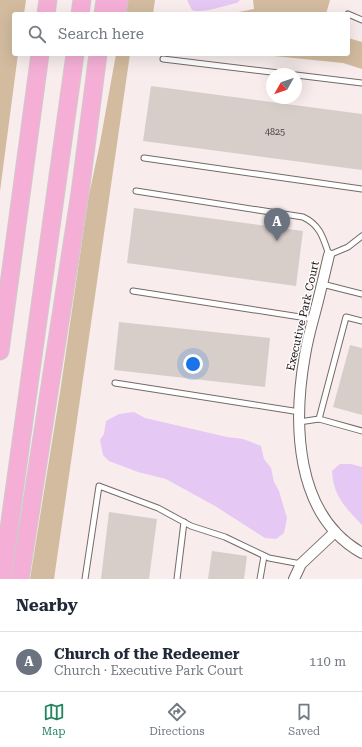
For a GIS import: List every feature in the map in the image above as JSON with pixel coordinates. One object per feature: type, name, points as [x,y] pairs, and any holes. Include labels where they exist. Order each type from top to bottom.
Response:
[{"type":"highway","points":[[80,12],[82,0]]},
{"type":"highway","points":[[103,12],[105,0]]},
{"type":"highway","points":[[117,12],[119,0]]},
{"type":"highway","points":[[0,351],[40,56]]},
{"type":"highway","points":[[2,579],[75,56]]},
{"type":"highway","points":[[20,579],[80,193],[98,56]]},
{"type":"highway","points":[[80,193],[93,150],[110,56]]},
{"type":"street","name":"Executive Park Court","points":[[329,255],[305,353],[301,381],[299,417],[305,473],[310,489],[326,522],[350,545],[362,553]]},
{"type":"street","points":[[294,579],[301,564],[335,532]]},
{"type":"lane","points":[[350,15],[362,20]]},
{"type":"lane","points":[[163,59],[266,71]]},
{"type":"lane","points":[[302,76],[362,83]]},
{"type":"lane","points":[[144,158],[362,189]]},
{"type":"lane","points":[[136,192],[303,217],[311,221],[321,231],[329,255],[348,247],[362,236]]},
{"type":"lane","points":[[322,284],[362,294]]},
{"type":"lane","points":[[132,291],[313,319]]},
{"type":"lane","points":[[319,419],[346,317],[362,321]]},
{"type":"lane","points":[[115,383],[299,417],[319,419],[362,431]]},
{"type":"lane","points":[[85,579],[98,486],[158,508],[191,526],[225,537],[268,558],[301,564]]},
{"type":"lane","points":[[177,579],[184,522]]},
{"type":"lane","points":[[260,579],[264,556]]},
{"type":"shaded area","points":[[0,0],[26,0],[24,12],[12,12],[12,56],[18,56],[0,191]]},
{"type":"shaded area","points":[[126,0],[155,0],[153,12],[124,12]]},
{"type":"shaded area","points":[[187,0],[240,0],[237,3],[221,7],[196,11],[192,10]]},
{"type":"shaded area","points":[[253,0],[330,0],[327,12],[238,12],[254,9]]},
{"type":"shaded area","points":[[350,39],[362,42],[362,69],[343,63],[274,56],[350,56]]},
{"type":"shaded area","points":[[116,56],[130,56],[54,579],[30,579],[61,386],[88,200]]},
{"type":"shaded area","points":[[134,412],[145,418],[227,437],[243,439],[261,446],[264,459],[271,468],[274,482],[279,491],[287,518],[284,533],[276,539],[265,538],[215,506],[166,479],[138,472],[109,461],[103,455],[100,440],[104,434],[106,421],[119,414]]},
{"type":"shaded area","points":[[340,464],[351,464],[362,467],[362,525],[341,501],[335,488],[332,471]]},
{"type":"building","points":[[151,86],[266,101],[266,104],[287,104],[362,114],[362,170],[143,141]]},
{"type":"building","points":[[134,208],[303,231],[296,286],[127,263]]},
{"type":"building","points":[[119,322],[270,338],[265,387],[114,370]]},
{"type":"building","points":[[350,345],[362,348],[362,415],[333,407]]},
{"type":"building","points":[[109,512],[157,519],[149,579],[101,579]]},
{"type":"building","points":[[212,551],[247,556],[244,579],[208,579]]},
{"type":"place","name":"Church of the Redeemer","points":[[277,241]]}]
